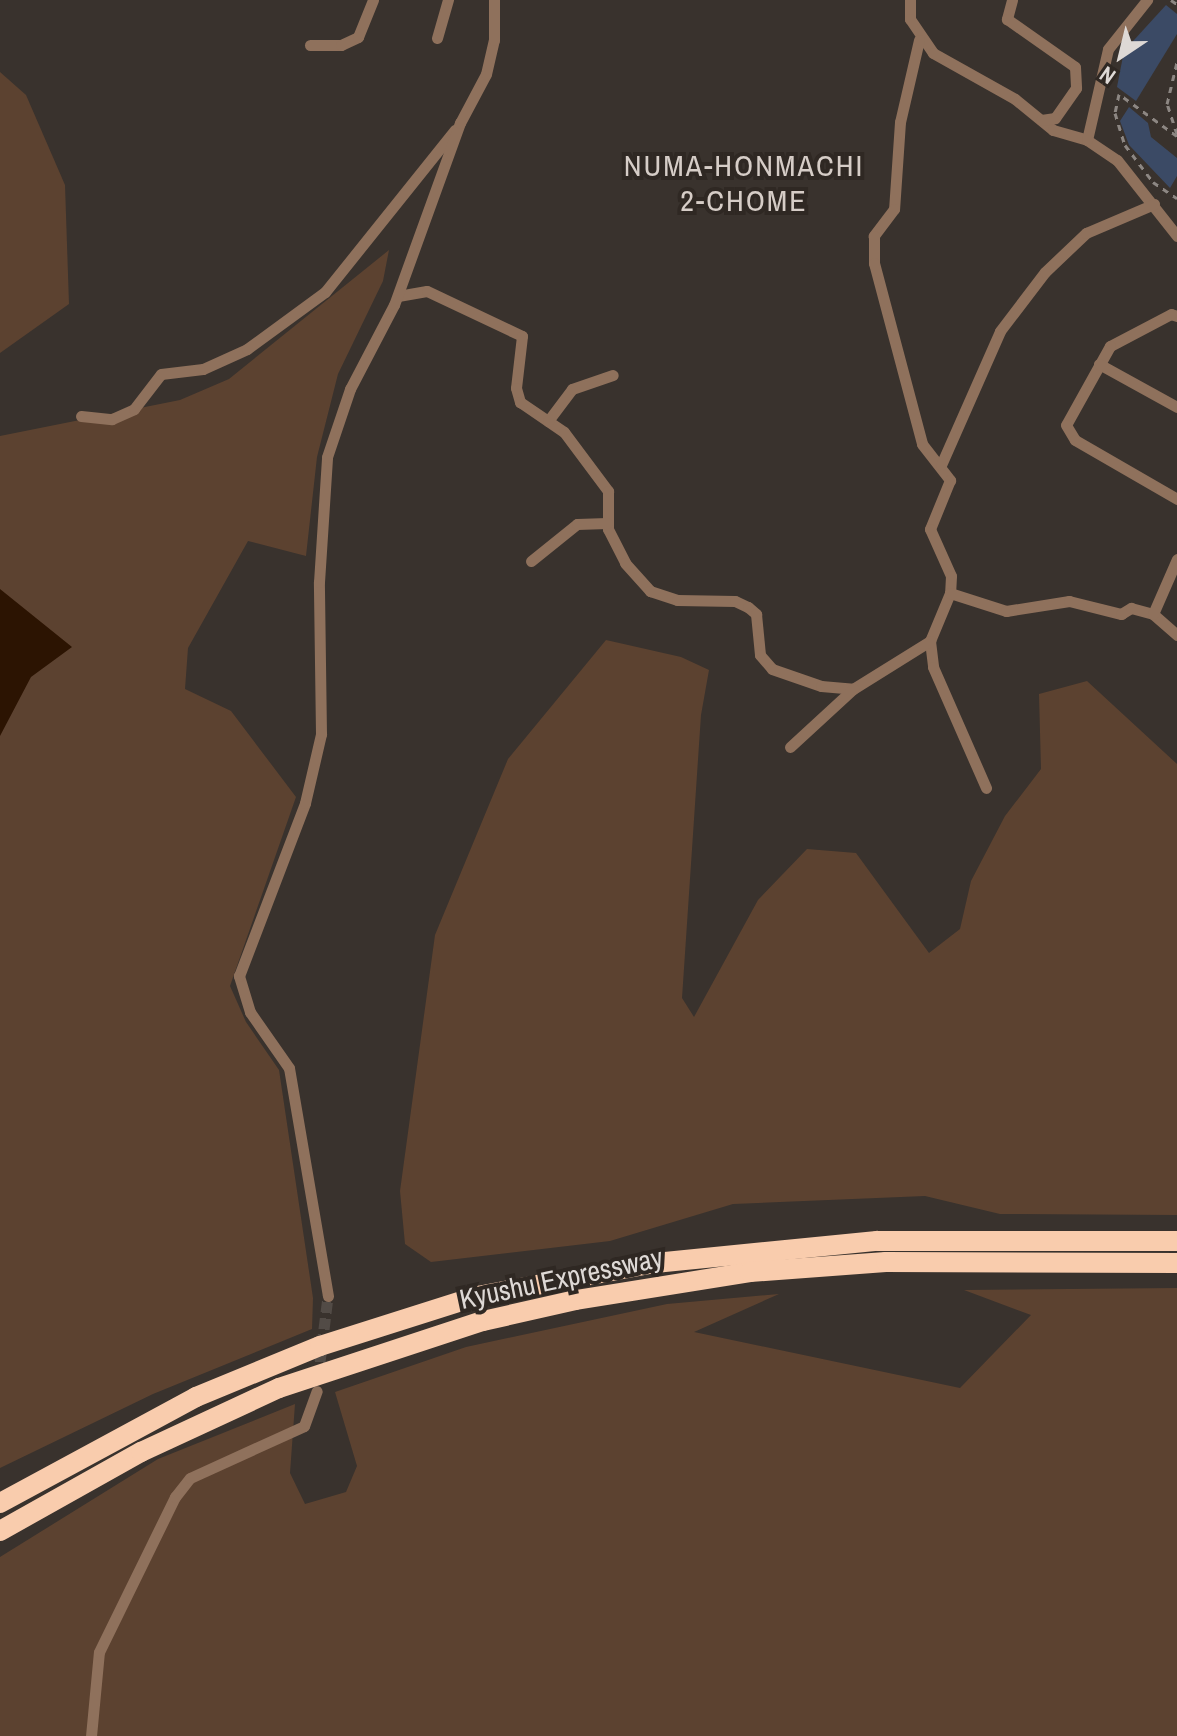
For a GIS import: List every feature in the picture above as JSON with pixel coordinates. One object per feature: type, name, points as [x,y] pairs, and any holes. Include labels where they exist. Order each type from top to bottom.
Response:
[{"type":"highway","name":"Kyushu Expressway","points":[[0,1503],[127,1430],[320,1346],[478,1296],[571,1277],[749,1251],[877,1241],[1177,1241]]},
{"type":"highway","name":"Kyushu Expressway","points":[[0,1531],[141,1452],[279,1388],[483,1321],[657,1284],[886,1262],[1177,1263]]},
{"type":"street","points":[[310,45],[341,45],[358,37],[373,0]]},
{"type":"street","points":[[437,38],[448,0]]},
{"type":"street","points":[[328,1296],[289,1068],[250,1012],[239,976],[305,803],[321,734],[319,582],[327,457],[350,389],[398,296],[460,123],[486,74],[494,40],[494,0]]},
{"type":"street","points":[[910,0],[919,40],[900,122],[894,209],[874,236],[874,263],[922,444],[950,480],[930,529],[951,576],[950,593],[930,641],[933,667],[986,788]]},
{"type":"street","points":[[1012,0],[1007,19],[1075,67],[1076,88],[1055,118],[1041,120]]},
{"type":"street","points":[[1087,140],[1108,49],[1147,0]]},
{"type":"street","points":[[919,40],[1053,130],[1087,140],[1117,160],[1176,233]]},
{"type":"street","points":[[81,416],[112,419],[134,409],[161,374],[203,369],[247,349],[325,292],[460,123]]},
{"type":"street","points":[[941,465],[1000,331],[1045,272],[1086,233],[1154,204]]},
{"type":"street","points":[[398,296],[427,291],[522,336],[516,388],[520,402],[564,432],[608,491],[607,523],[625,563],[650,591],[677,600],[735,601],[748,607],[756,614],[760,655],[772,669],[821,686],[853,689]]},
{"type":"street","points":[[1177,316],[1171,314],[1110,346],[1066,425],[1075,440],[1177,499]]},
{"type":"street","points":[[1099,364],[1174,406],[1177,392]]},
{"type":"street","points":[[548,421],[572,389],[613,375]]},
{"type":"street","points":[[531,561],[577,524],[607,523]]},
{"type":"street","points":[[1153,614],[1177,559]]},
{"type":"street","points":[[950,593],[1006,611],[1069,601],[1121,614],[1131,608],[1153,614],[1177,635]]},
{"type":"street","points":[[790,747],[853,689],[930,641]]},
{"type":"street","points":[[91,1736],[99,1652],[175,1497],[190,1478],[304,1426],[317,1391]]},
{"type":"path","points":[[1171,0],[1177,4]]},
{"type":"path","points":[[1177,62],[1167,104],[1177,135]]},
{"type":"path","points":[[1177,135],[1119,94],[1115,113],[1125,145],[1153,182],[1177,197]]},
{"type":"shaded area","points":[[0,72],[26,95],[65,185],[69,304],[0,353]]},
{"type":"shaded area","points":[[389,250],[383,281],[338,374],[317,457],[306,556],[248,541],[188,648],[185,689],[231,711],[296,797],[230,986],[246,1022],[279,1070],[313,1298],[312,1329],[153,1394],[0,1468],[0,436],[180,400],[229,379]]},
{"type":"shaded area","points":[[0,589],[72,647],[31,677],[0,736]]},
{"type":"shaded area","points":[[606,640],[681,657],[709,670],[701,715],[682,998],[694,1017],[758,900],[807,849],[856,853],[929,953],[960,929],[971,881],[1005,816],[1041,769],[1039,694],[1087,681],[1177,764],[1177,1215],[1000,1214],[925,1196],[733,1204],[610,1241],[431,1262],[405,1244],[400,1191],[435,935],[508,759]]},
{"type":"shaded area","points":[[1177,1288],[1177,1736],[0,1736],[0,1557],[158,1459],[295,1404],[290,1473],[305,1504],[346,1492],[357,1466],[335,1392],[466,1347],[667,1304],[779,1294],[694,1332],[960,1388],[1031,1315],[964,1290]]},
{"type":"building","points":[[1166,5],[1177,14],[1177,34],[1136,101],[1117,87],[1124,51]]},
{"type":"building","points":[[1129,107],[1148,123],[1151,137],[1177,158],[1177,176],[1170,188],[1129,145],[1120,121]]},
{"type":"tunnel","points":[[318,1378],[328,1296]]},
{"type":"district","name":"NUMA-HONMACHI 2-CHOME","points":[[744,182]]}]
